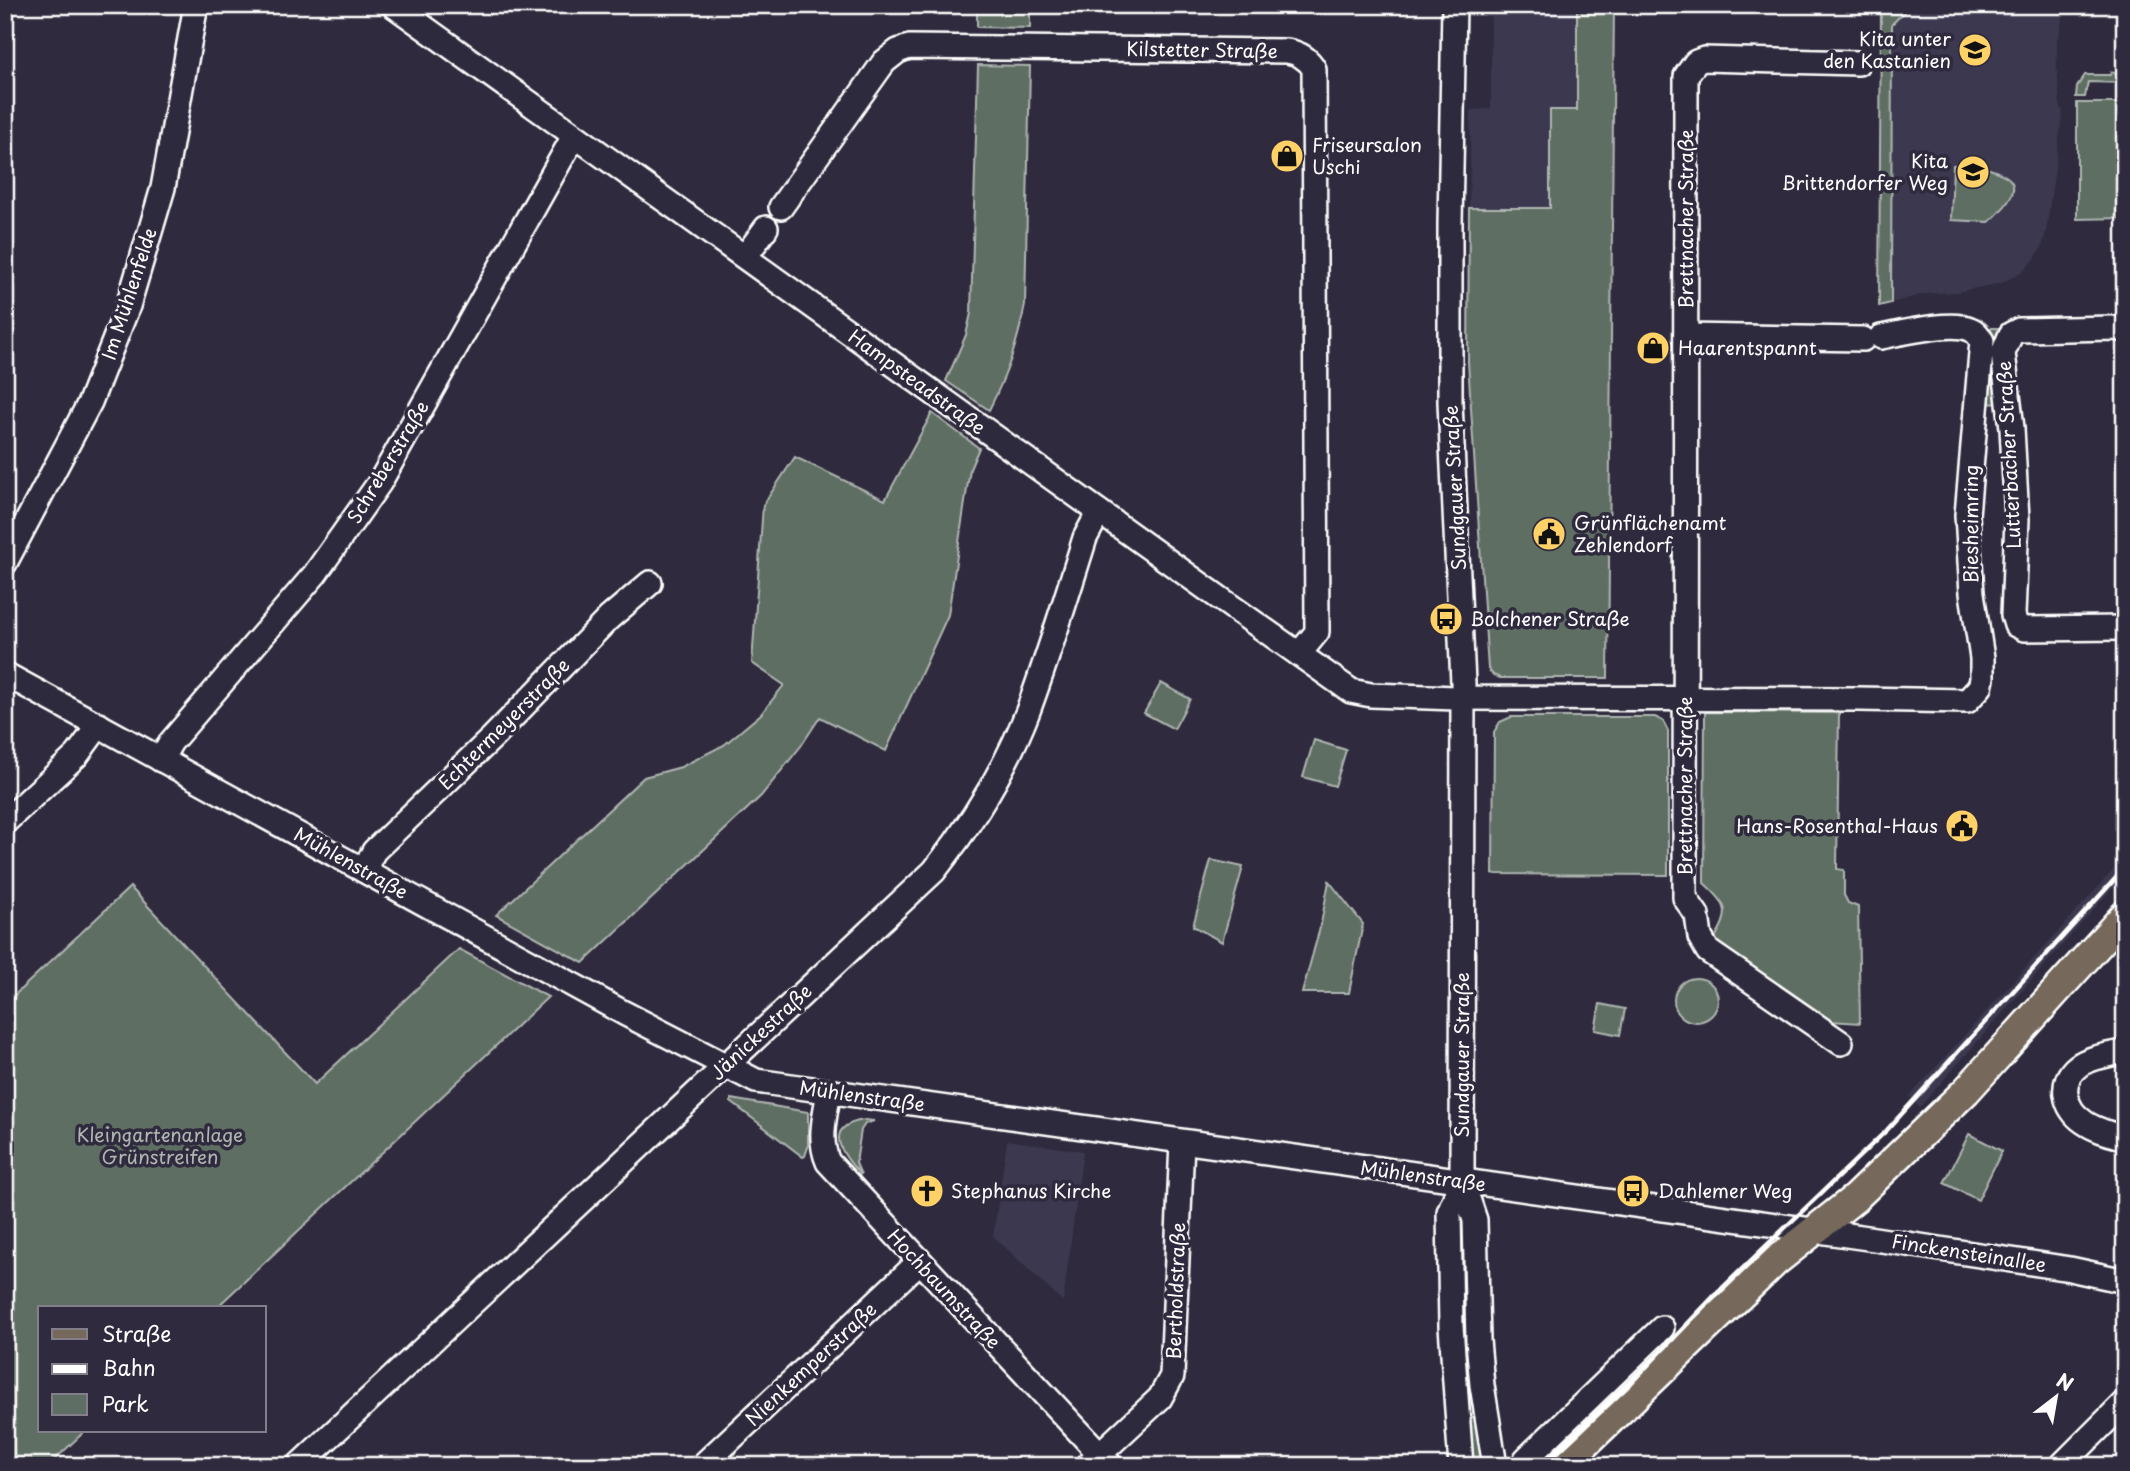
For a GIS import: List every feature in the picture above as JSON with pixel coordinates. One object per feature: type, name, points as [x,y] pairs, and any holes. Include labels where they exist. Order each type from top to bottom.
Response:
[{"type":"main road","points":[[1562,1466],[1759,1277],[1855,1198],[1966,1091],[2125,915]]},
{"type":"street","name":"Im Mühlenfelde","points":[[5,564],[90,402],[132,294],[163,188],[196,5]]},
{"type":"street","name":"Hampsteadstraße","points":[[393,5],[1351,691],[1371,695],[1463,698]]},
{"type":"street","name":"Sundgauer Straße","points":[[1454,5],[1450,402],[1462,619],[1462,1181],[1475,1220],[1478,1340],[1495,1466]]},
{"type":"street","name":"Kilstetter Straße","points":[[781,207],[884,62],[898,51],[909,47],[1287,51],[1296,52],[1310,61],[1314,69],[1317,632],[1299,654]]},
{"type":"street","name":"Brettnacher Straße","points":[[1841,1043],[1707,951],[1700,937],[1697,915],[1685,898],[1686,76],[1696,62],[1704,59],[1858,63]]},
{"type":"street","name":"Schreberstraße","points":[[162,760],[171,741],[315,575],[380,482],[574,136]]},
{"type":"street","points":[[745,257],[766,228]]},
{"type":"street","name":"Biesheimring","points":[[1686,336],[1872,338],[1924,328],[1965,328],[1978,334],[1982,341],[1967,515],[1972,593],[1982,658],[1980,687],[1967,701],[1686,699]]},
{"type":"street","name":"Lutterbacher Straße","points":[[2125,330],[2019,330],[2011,334],[2003,353],[2012,428],[2017,519],[2012,615],[2016,625],[2024,629],[2125,628]]},
{"type":"street","name":"Jänickestraße","points":[[298,1466],[934,871],[954,846],[1001,768],[1027,712],[1085,538],[1099,512]]},
{"type":"street","name":"Echtermeyerstraße","points":[[363,870],[374,851],[493,737],[609,618],[650,583]]},
{"type":"street","name":"Mühlenstraße","points":[[5,674],[756,1081],[1813,1231]]},
{"type":"street","points":[[1463,698],[1686,699]]},
{"type":"street","points":[[5,822],[76,755],[99,725]]},
{"type":"street","points":[[2125,1051],[2079,1065],[2067,1077],[2064,1095],[2083,1122],[2125,1138]]},
{"type":"street","name":"Hochbaumstraße","points":[[829,1092],[822,1135],[828,1162],[1100,1462]]},
{"type":"street","name":"Bertholdstraße","points":[[1100,1462],[1160,1398],[1172,1376],[1182,1142]]},
{"type":"street","name":"Sundgauer Straße","points":[[1461,1466],[1453,1369],[1449,1212],[1462,1181]]},
{"type":"street","name":"Finckensteinallee","points":[[1813,1231],[2057,1266],[2125,1281]]},
{"type":"street","name":"Nienkemperstraße","points":[[702,1466],[919,1262]]},
{"type":"street","points":[[1527,1466],[1526,1459],[1662,1328]]},
{"type":"street","points":[[2061,1466],[2125,1402]]},
{"type":"shaded area","points":[[1491,5],[1577,5],[1577,110],[1551,110],[1550,209],[1469,208],[1471,110],[1491,109]]},
{"type":"shaded area","name":"Kita Brittendorfer Weg","points":[[1911,5],[2065,5],[2057,37],[2060,105],[2063,111],[2046,232],[2042,247],[2034,260],[2020,273],[2002,283],[1956,292],[1924,294],[1891,303],[1892,24]]},
{"type":"shaded area","points":[[2125,857],[2125,874],[1919,1108],[1910,1096]]},
{"type":"shaded area","points":[[1007,1140],[1083,1151],[1063,1302],[993,1236]]},
{"type":"green space","points":[[977,5],[1030,5],[1030,28],[977,27]]},
{"type":"green space","points":[[1577,5],[1614,5],[1608,678],[1500,678],[1488,669],[1468,362],[1469,208],[1550,208],[1550,110],[1577,110]]},
{"type":"green space","points":[[1881,5],[1911,5],[1892,24],[1891,303],[1879,306]]},
{"type":"green space","points":[[978,65],[1030,66],[1025,305],[1011,359],[989,410],[946,381],[966,335],[971,313]]},
{"type":"green space","points":[[2111,72],[2125,75],[2125,83],[2088,82],[2085,97],[2076,97],[2077,87],[2085,75],[2110,75]]},
{"type":"green space","points":[[2077,103],[2125,103],[2125,218],[2077,219]]},
{"type":"green space","points":[[1976,164],[2007,177],[2012,182],[2012,195],[1989,222],[1951,220],[1953,165]]},
{"type":"green space","points":[[1976,328],[2007,328],[2002,404],[1982,403]]},
{"type":"green space","points":[[932,413],[979,448],[970,469],[948,615],[886,751],[820,717],[801,746],[761,796],[583,963],[496,915],[644,777],[681,767],[724,745],[761,714],[784,685],[752,663],[763,505],[795,457],[885,500]]},
{"type":"green space","points":[[1161,683],[1190,699],[1174,729],[1144,713]]},
{"type":"green space","points":[[1705,712],[1839,713],[1837,869],[1844,870],[1844,895],[1848,903],[1858,907],[1860,1023],[1830,1021],[1713,941],[1723,923],[1725,910],[1723,904],[1704,883]]},
{"type":"green space","points":[[1511,717],[1655,717],[1663,721],[1668,731],[1668,875],[1493,874],[1494,732],[1500,722]]},
{"type":"green space","points":[[1314,740],[1346,750],[1335,786],[1303,777]]},
{"type":"green space","points":[[1211,860],[1243,867],[1222,942],[1193,926]]},
{"type":"green space","points":[[1329,881],[1363,924],[1349,993],[1302,993],[1321,924]]},
{"type":"green space","name":"Kleingartenanlage Grünstreifen","points":[[130,887],[315,1084],[459,949],[548,997],[218,1306],[38,1306],[38,1432],[84,1432],[48,1466],[5,1466],[5,1004]]},
{"type":"green space","points":[[1696,978],[1705,979],[1712,984],[1717,991],[1717,1009],[1712,1016],[1705,1021],[1696,1022],[1687,1021],[1680,1016],[1675,1009],[1674,1000],[1675,991],[1680,984],[1687,979]]},
{"type":"green space","points":[[1600,1004],[1625,1009],[1620,1035],[1595,1030]]},
{"type":"green space","points":[[731,1099],[808,1112],[808,1147],[805,1156],[731,1102]]},
{"type":"green space","points":[[874,1121],[865,1124],[861,1130],[856,1163],[861,1175],[842,1150],[839,1135],[843,1128],[851,1123]]},
{"type":"green space","points":[[1969,1134],[2002,1151],[1978,1200],[1944,1183]]},
{"type":"green space","points":[[1459,1214],[1465,1214],[1485,1466],[1471,1466],[1462,1362]]},
{"type":"railway","points":[[1543,1466],[1630,1384],[1715,1295],[1887,1130],[2125,868]]},
{"type":"place","name":"Kita unter den Kastanien","points":[[1975,50]]},
{"type":"place","name":"Friseursalon Uschi","points":[[1287,156]]},
{"type":"place","name":"Kita Brittendorfer Weg","points":[[1973,172]]},
{"type":"place","name":"Haarentspannt","points":[[1653,348]]},
{"type":"place","name":"Grünflächenamt Zehlendorf","points":[[1549,534]]},
{"type":"place","name":"Bolchener Straße","points":[[1446,619]]},
{"type":"place","name":"Hans-Rosenthal-Haus","points":[[1962,826]]},
{"type":"place","name":"Stephanus Kirche","points":[[927,1191]]},
{"type":"place","name":"Dahlemer Weg","points":[[1633,1191]]}]
